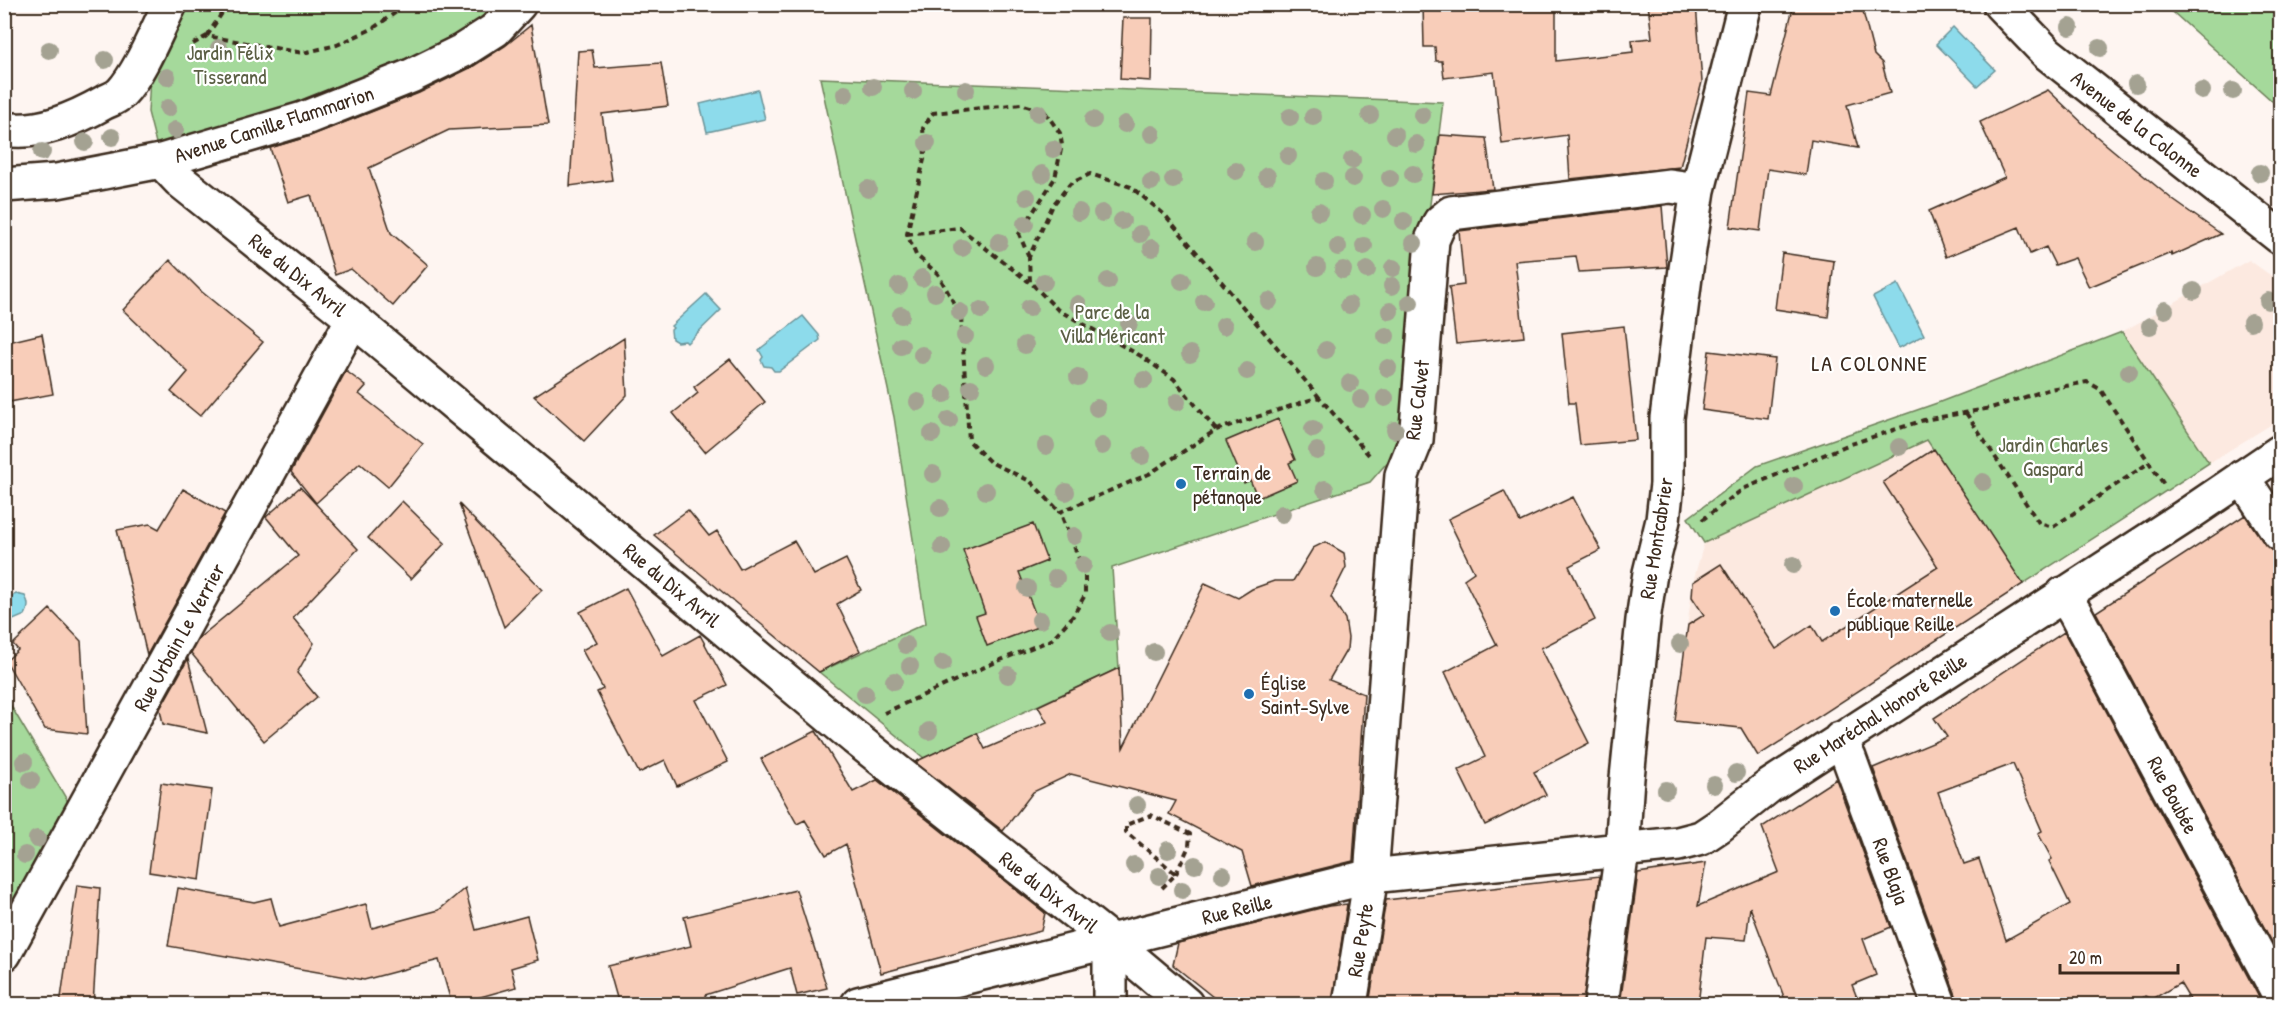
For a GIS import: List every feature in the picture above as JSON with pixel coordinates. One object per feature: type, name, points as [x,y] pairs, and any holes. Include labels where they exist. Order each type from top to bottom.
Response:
[{"type":"street","points":[[4,129],[13,131],[51,126],[84,114],[120,94],[138,68],[170,4]]},
{"type":"street","name":"Avenue Camille Flammarion","points":[[4,185],[57,181],[161,160],[303,119],[411,76],[462,51],[495,30],[519,4]]},
{"type":"street","name":"Rue Montcabrier","points":[[1601,1005],[1622,849],[1643,621],[1650,573],[1663,519],[1667,484],[1667,418],[1698,190],[1745,4]]},
{"type":"street","name":"Avenue de la Colonne","points":[[2000,4],[2047,53],[2280,237]]},
{"type":"street","name":"Rue du Dix Avril","points":[[161,160],[179,180],[353,319],[855,738],[1110,940],[1186,1005]]},
{"type":"street","name":"Rue Calvet","points":[[1371,876],[1402,475],[1416,440],[1432,240],[1440,222],[1451,213],[1670,186],[1698,190]]},
{"type":"street","name":"Rue Urbain Le Verrier","points":[[4,954],[353,319]]},
{"type":"street","name":"Rue Maréchal Honoré Reille","points":[[1622,849],[1678,844],[1701,838],[1768,787],[1840,739],[2184,517],[2280,452]]},
{"type":"street","points":[[2242,477],[2280,534]]},
{"type":"street","name":"Rue Boubée","points":[[2063,594],[2280,996]]},
{"type":"street","name":"Rue Blaja","points":[[1840,739],[1850,758],[1940,1005]]},
{"type":"street","name":"Rue Reille","points":[[858,1005],[1371,876],[1622,849]]},
{"type":"street","name":"Rue Peyte","points":[[1350,1005],[1371,876]]},
{"type":"street","points":[[1110,940],[1110,1005]]},
{"type":"path","points":[[189,46],[207,36],[228,4]]},
{"type":"path","points":[[207,36],[303,53],[337,45],[372,29],[408,4]]},
{"type":"path","points":[[855,738],[874,718],[998,661],[1051,640],[1073,616],[1085,595],[1085,573],[1060,512],[1030,481],[990,462],[969,441],[961,316],[938,274],[916,255],[907,234],[925,155],[923,128],[933,113],[1021,104],[1046,112],[1060,133],[1062,145],[1055,178],[1019,234],[1029,257],[1030,282]]},
{"type":"path","points":[[1029,257],[1053,205],[1070,184],[1090,174],[1131,187],[1165,215],[1382,469],[1402,475]]},
{"type":"path","points":[[907,234],[960,228],[1030,282],[1058,310],[1142,356],[1174,379],[1216,430]]},
{"type":"path","points":[[1663,519],[1686,528],[1694,526],[1743,489],[1845,446],[1924,420],[1966,413],[2050,389],[2087,382],[2100,389],[2184,517]]},
{"type":"path","points":[[1060,512],[1149,474],[1216,430],[1319,397]]},
{"type":"path","points":[[1966,413],[2039,523],[2052,527],[2150,462]]},
{"type":"path","points":[[1160,890],[1176,874],[1189,846],[1190,834],[1151,815],[1126,825],[1126,832],[1176,874]]},
{"type":"shaded area","points":[[2249,260],[2280,282],[2280,419],[2209,463],[2122,332]]},
{"type":"shaded area","name":"École maternelle publique Reille","points":[[1927,440],[2023,584],[1758,756],[1742,730],[1675,721],[1693,582],[1704,543]]},
{"type":"green space","name":"Jardin Félix Tisserand","points":[[190,5],[494,5],[463,34],[400,67],[280,112],[157,147],[148,112],[150,79]]},
{"type":"green space","points":[[2165,5],[2280,5],[2280,108]]},
{"type":"green space","name":"Parc de la Villa Méricant","points":[[820,78],[1443,102],[1399,449],[1370,482],[1112,568],[1119,668],[924,758],[819,672],[926,623],[894,417]]},
{"type":"green space","name":"Jardin Charles Gaspard","points":[[2122,332],[2209,463],[2023,584],[1927,440],[1704,543],[1688,518],[1757,466],[1940,402]]},
{"type":"green space","points":[[5,696],[70,805],[5,927]]},
{"type":"water","points":[[1953,27],[1995,70],[1977,86],[1936,44]]},
{"type":"water","points":[[758,90],[765,119],[707,132],[700,104]]},
{"type":"water","points":[[1898,284],[1924,335],[1899,348],[1873,297]]},
{"type":"water","points":[[706,294],[721,310],[687,343],[672,339],[671,330],[673,328],[671,326]]},
{"type":"water","points":[[803,316],[819,335],[820,340],[779,371],[764,366],[759,350]]},
{"type":"water","points":[[16,594],[25,596],[28,603],[27,610],[25,615],[13,620],[5,634],[5,599]]},
{"type":"building","points":[[1423,4],[1556,4],[1556,61],[1633,52],[1632,40],[1652,38],[1648,4],[1696,4],[1702,82],[1680,167],[1570,179],[1567,135],[1502,144],[1494,72],[1444,78],[1442,61],[1436,61],[1435,47],[1424,47]]},
{"type":"building","points":[[1794,4],[1861,4],[1874,55],[1882,63],[1890,93],[1847,105],[1858,148],[1811,140],[1806,175],[1768,169],[1760,231],[1730,227],[1749,93],[1771,96]]},
{"type":"building","points":[[1123,18],[1152,18],[1151,81],[1120,79]]},
{"type":"building","points":[[531,25],[548,125],[449,130],[369,168],[391,233],[428,265],[393,306],[351,269],[335,275],[311,195],[288,202],[270,148],[310,136],[419,93],[472,67],[505,46]]},
{"type":"building","points":[[592,50],[595,68],[661,63],[668,106],[602,114],[612,180],[570,186],[578,51]]},
{"type":"building","points":[[2048,90],[2096,136],[2173,200],[2221,234],[2172,256],[2171,253],[2089,287],[2075,258],[2055,265],[2046,247],[2030,254],[2019,227],[1946,257],[1929,211],[2005,177],[1980,122]]},
{"type":"building","points":[[1440,135],[1486,138],[1493,189],[1432,194]]},
{"type":"building","points":[[1662,206],[1667,267],[1579,272],[1576,256],[1515,261],[1524,337],[1456,344],[1449,287],[1464,285],[1459,231]]},
{"type":"building","points":[[1782,253],[1834,261],[1828,317],[1775,309]]},
{"type":"building","points":[[170,260],[202,292],[263,342],[200,416],[171,392],[188,372],[123,310]]},
{"type":"building","points":[[1624,326],[1636,440],[1580,445],[1575,403],[1569,403],[1562,333]]},
{"type":"building","points":[[42,334],[53,394],[4,403],[4,343]]},
{"type":"building","points":[[624,338],[627,395],[584,441],[534,396]]},
{"type":"building","points":[[1709,351],[1775,359],[1768,419],[1702,410]]},
{"type":"building","points":[[730,359],[765,402],[705,452],[673,413],[698,393],[694,387]]},
{"type":"building","points":[[346,371],[366,386],[359,394],[423,444],[388,487],[360,463],[316,503],[291,472]]},
{"type":"building","points":[[1278,419],[1295,460],[1289,463],[1297,481],[1258,498],[1250,480],[1244,483],[1226,441]]},
{"type":"building","points":[[1934,449],[2023,584],[1758,756],[1741,728],[1675,721],[1688,625],[1704,615],[1692,597],[1693,582],[1721,564],[1776,649],[1812,625],[1822,642],[1938,567],[1883,482]]},
{"type":"building","points":[[300,487],[358,549],[293,618],[314,643],[297,673],[317,697],[264,741],[191,653],[199,638],[298,556],[266,517]]},
{"type":"building","points":[[183,489],[225,513],[147,655],[117,530],[150,524],[159,529]]},
{"type":"building","points":[[1504,491],[1520,522],[1573,497],[1601,550],[1569,566],[1595,620],[1541,648],[1589,743],[1534,772],[1546,795],[1485,825],[1458,770],[1485,757],[1445,672],[1497,645],[1464,579],[1474,572],[1448,519]]},
{"type":"building","points":[[402,501],[445,543],[411,579],[368,538]]},
{"type":"building","points":[[459,504],[542,590],[504,627]]},
{"type":"building","points":[[688,510],[709,536],[717,531],[740,569],[794,541],[814,575],[846,559],[861,590],[837,604],[860,651],[819,672],[654,535]]},
{"type":"building","points":[[2245,515],[2265,545],[2280,553],[2280,957],[2096,612]]},
{"type":"building","points":[[1033,524],[1047,561],[1019,572],[1040,626],[987,646],[976,616],[985,613],[963,550]]},
{"type":"building","points":[[1325,542],[1344,553],[1346,567],[1331,597],[1345,619],[1347,649],[1329,680],[1364,694],[1353,861],[1252,886],[1242,852],[1169,814],[1176,801],[1071,774],[1033,792],[1003,831],[915,762],[977,733],[985,749],[1047,722],[1038,706],[1119,668],[1123,748],[1205,583],[1238,598],[1252,589],[1274,581],[1293,581],[1313,548]]},
{"type":"building","points":[[626,588],[663,656],[700,635],[727,685],[696,700],[728,762],[677,786],[665,760],[639,773],[597,692],[603,689],[582,650],[597,642],[580,612]]},
{"type":"building","points":[[50,609],[81,641],[87,734],[45,729],[6,661],[18,650],[13,644]]},
{"type":"building","points":[[2064,632],[2263,1005],[2193,1005],[2180,983],[2153,999],[2145,996],[2134,1005],[1957,1005],[1957,998],[1873,768],[1947,737],[1934,718]],"holes":[[[2013,764],[2042,831],[2038,833],[2052,859],[2049,861],[2070,904],[2006,940],[1979,859],[1964,864],[1938,792]]]},
{"type":"building","points":[[188,659],[207,733],[163,724],[160,709]]},
{"type":"building","points":[[816,731],[853,792],[877,780],[1045,913],[1041,931],[881,973],[846,844],[826,855],[805,820],[797,824],[761,759]]},
{"type":"building","points":[[1836,779],[1891,927],[1863,939],[1876,975],[1852,985],[1860,1005],[1787,1005],[1750,907],[1746,940],[1706,937],[1698,1005],[1620,1005],[1638,873],[1706,863],[1698,906],[1779,872],[1762,827]]},
{"type":"building","points":[[161,783],[212,790],[200,880],[149,872]]},
{"type":"building","points":[[1600,876],[1583,1005],[1369,1005],[1386,900]]},
{"type":"building","points":[[77,885],[100,888],[93,1005],[60,1005]]},
{"type":"building","points":[[178,888],[254,902],[271,898],[279,927],[366,904],[372,928],[439,910],[465,888],[476,930],[527,916],[538,960],[511,968],[516,987],[452,1005],[439,960],[364,980],[168,946]]},
{"type":"building","points":[[796,890],[827,988],[797,995],[790,968],[705,995],[707,1005],[619,1005],[608,966],[691,946],[684,917]]},
{"type":"building","points":[[1347,904],[1332,1005],[1223,1005],[1173,965],[1178,943],[1329,906]]},
{"type":"place","name":"Terrain de pétanque","points":[[1181,484]]},
{"type":"place","name":"École maternelle publique Reille","points":[[1835,611]]},
{"type":"place","name":"Église Saint-Sylve","points":[[1249,694]]},
{"type":"district","name":"LA COLONNE","points":[[1870,363]]}]
